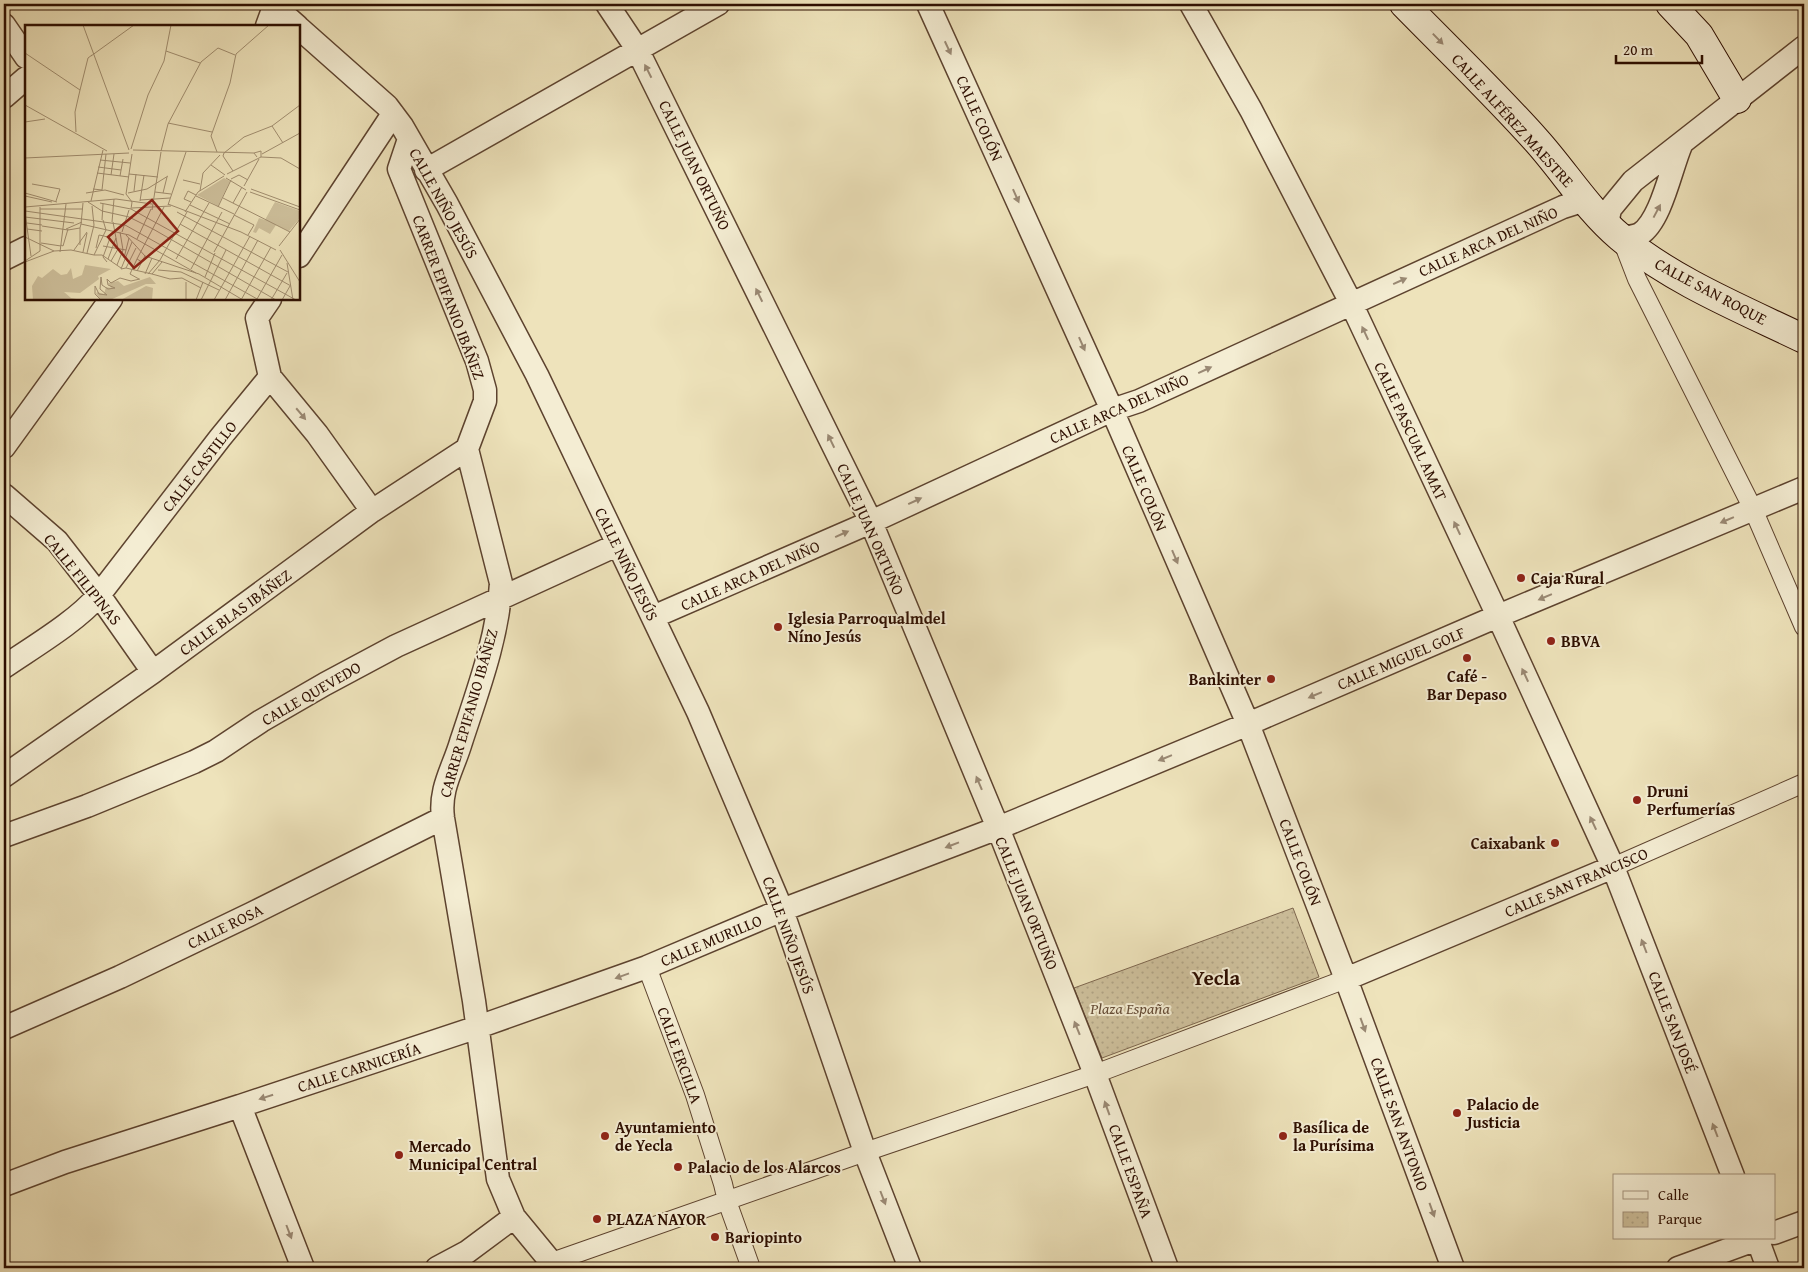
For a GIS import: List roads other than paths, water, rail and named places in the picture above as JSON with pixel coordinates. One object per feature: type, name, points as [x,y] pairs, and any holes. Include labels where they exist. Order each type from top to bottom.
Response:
[{"type":"main road","name":"CALLE ALFÉREZ MAESTRE","points":[[1404,4],[1536,140],[1585,200],[1615,232]]},
{"type":"main road","points":[[1670,4],[1699,35],[1737,99]]},
{"type":"main road","name":"CALLE SAN ROQUE","points":[[1615,232],[1656,262],[1692,284],[1804,339]]},
{"type":"street","name":"CALLE JUAN ORTUÑO","points":[[607,4],[637,49],[871,522],[998,828],[1095,1074]]},
{"type":"street","points":[[426,170],[718,4]]},
{"type":"street","name":"CALLE COLÓN","points":[[928,4],[1112,410],[1248,724],[1346,979]]},
{"type":"street","name":"CALLE PASCUAL AMAT","points":[[1191,4],[1251,110],[1351,303],[1613,867]]},
{"type":"street","name":"CALLE NIÑO JESÚS","points":[[272,10],[295,25]]},
{"type":"street","points":[[4,25],[25,56]]},
{"type":"street","name":"CALLE NIÑO JESÚS","points":[[300,29],[393,114],[447,204],[537,375],[698,712],[782,910],[865,1152],[910,1268]]},
{"type":"street","points":[[1804,47],[1633,181],[1610,209],[1608,219],[1753,509],[1804,627]]},
{"type":"street","points":[[4,97],[25,79]]},
{"type":"street","points":[[300,254],[393,114]]},
{"type":"street","name":"CARRER EPIFANIO IBÁÑEZ","points":[[409,139],[399,169],[477,361],[485,390],[485,401],[467,449],[501,583],[500,599],[487,662],[454,764],[442,794],[443,818],[478,1028],[498,1179],[514,1217],[554,1265]]},
{"type":"street","points":[[1615,232],[1633,237],[1642,233],[1655,216],[1681,145]]},
{"type":"street","name":"CALLE ARCA DEL NIÑO","points":[[653,617],[871,522],[1112,410],[1139,401],[1563,207],[1585,200]]},
{"type":"street","points":[[4,259],[25,248]]},
{"type":"street","points":[[4,447],[110,300]]},
{"type":"street","points":[[269,300],[257,318],[270,377],[317,434],[372,511]]},
{"type":"street","name":"CALLE CASTILLO","points":[[4,667],[55,632],[100,596],[220,438],[270,377]]},
{"type":"street","name":"CALLE BLAS IBÁÑEZ","points":[[4,776],[152,672],[372,511],[467,449]]},
{"type":"street","name":"CALLE MIGUEL GOLF","points":[[998,828],[1804,488]]},
{"type":"street","name":"CALLE FILIPINAS","points":[[4,495],[57,541],[100,596],[152,672]]},
{"type":"street","name":"CALLE QUEVEDO","points":[[4,836],[87,806],[194,762],[216,751],[261,721],[324,684],[396,646],[617,545]]},
{"type":"street","name":"CALLE SAN FRANCISCO","points":[[1346,979],[1613,867],[1804,783]]},
{"type":"street","name":"CALLE ROSA","points":[[4,1028],[146,964],[443,818]]},
{"type":"street","name":"CALLE MURILLO","points":[[478,1028],[648,967],[782,910],[998,828]]},
{"type":"street","name":"CALLE SAN JOSÉ","points":[[1613,867],[1732,1174]]},
{"type":"street","name":"CALLE ERCILLA","points":[[648,967],[695,1095],[723,1184],[726,1201],[751,1268]]},
{"type":"street","points":[[554,1265],[726,1201],[1095,1074],[1346,979]]},
{"type":"street","name":"CALLE SAN ANTONIO","points":[[1346,979],[1453,1268]]},
{"type":"street","name":"CALLE CARNICERÍA","points":[[4,1185],[65,1162],[478,1028]]},
{"type":"street","name":"CALLE ESPAÑA","points":[[1095,1074],[1167,1268]]},
{"type":"street","points":[[240,1106],[302,1268]]},
{"type":"street","points":[[438,1268],[468,1252],[514,1217]]},
{"type":"street","points":[[1776,1232],[1804,1222]]},
{"type":"street","points":[[1678,1268],[1754,1240]]},
{"type":"street","points":[[1763,1240],[1768,1268]]},
{"type":"place","name":"Caja Rural","points":[[1521,578]]},
{"type":"place","name":"Iglesia Parroqualmdel Níno Jesús","points":[[778,627]]},
{"type":"place","name":"BBVA","points":[[1551,641]]},
{"type":"place","name":"Café - Bar Depaso","points":[[1467,658]]},
{"type":"place","name":"Bankinter","points":[[1271,679]]},
{"type":"place","name":"Druni Perfumerías","points":[[1637,800]]},
{"type":"place","name":"Caixabank","points":[[1555,843]]},
{"type":"place","name":"Palacio de Justicia","points":[[1457,1113]]},
{"type":"place","name":"Ayuntamiento de Yecla","points":[[605,1136]]},
{"type":"place","name":"Basílica de la Purísima","points":[[1283,1136]]},
{"type":"place","name":"Mercado Municipal Central","points":[[399,1155]]},
{"type":"place","name":"Palacio de los Alarcos","points":[[678,1167]]},
{"type":"place","name":"PLAZA NAYOR","points":[[597,1219]]},
{"type":"place","name":"Bariopinto","points":[[715,1237]]},
{"type":"district","name":"Yecla","points":[[1216,977]]},
{"type":"park label","name":"Plaza España","points":[[1130,1008]]}]
